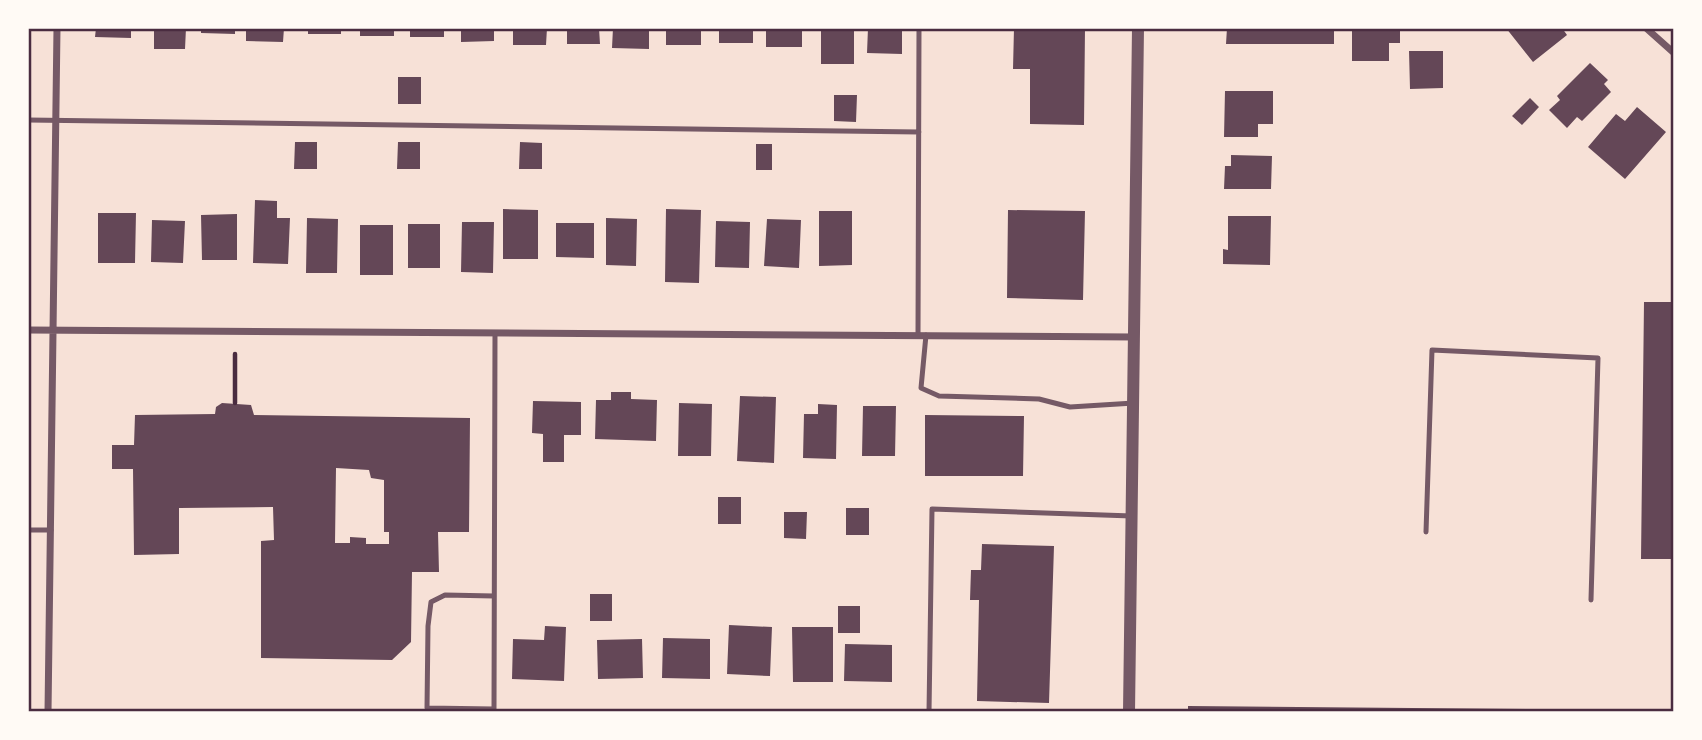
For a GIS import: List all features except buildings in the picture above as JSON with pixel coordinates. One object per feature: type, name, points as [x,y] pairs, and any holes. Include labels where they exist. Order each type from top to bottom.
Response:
[{"type":"street","points":[[48,712],[57,28]]},
{"type":"street","points":[[1129,712],[1138,28]]},
{"type":"street","points":[[1646,28],[1674,53]]},
{"type":"street","points":[[28,330],[1135,337]]},
{"type":"lane","points":[[919,28],[921,388],[939,396],[1039,399],[1070,407],[1134,403]]},
{"type":"lane","points":[[28,120],[919,132]]},
{"type":"lane","points":[[494,596],[445,595],[431,602],[427,708],[494,710],[495,332]]},
{"type":"lane","points":[[1426,532],[1432,350],[1598,358],[1591,600]]},
{"type":"lane","points":[[929,712],[932,509],[1132,516]]},
{"type":"lane","points":[[28,530],[51,530]]},
{"type":"path","points":[[234,354],[235,403]]}]
